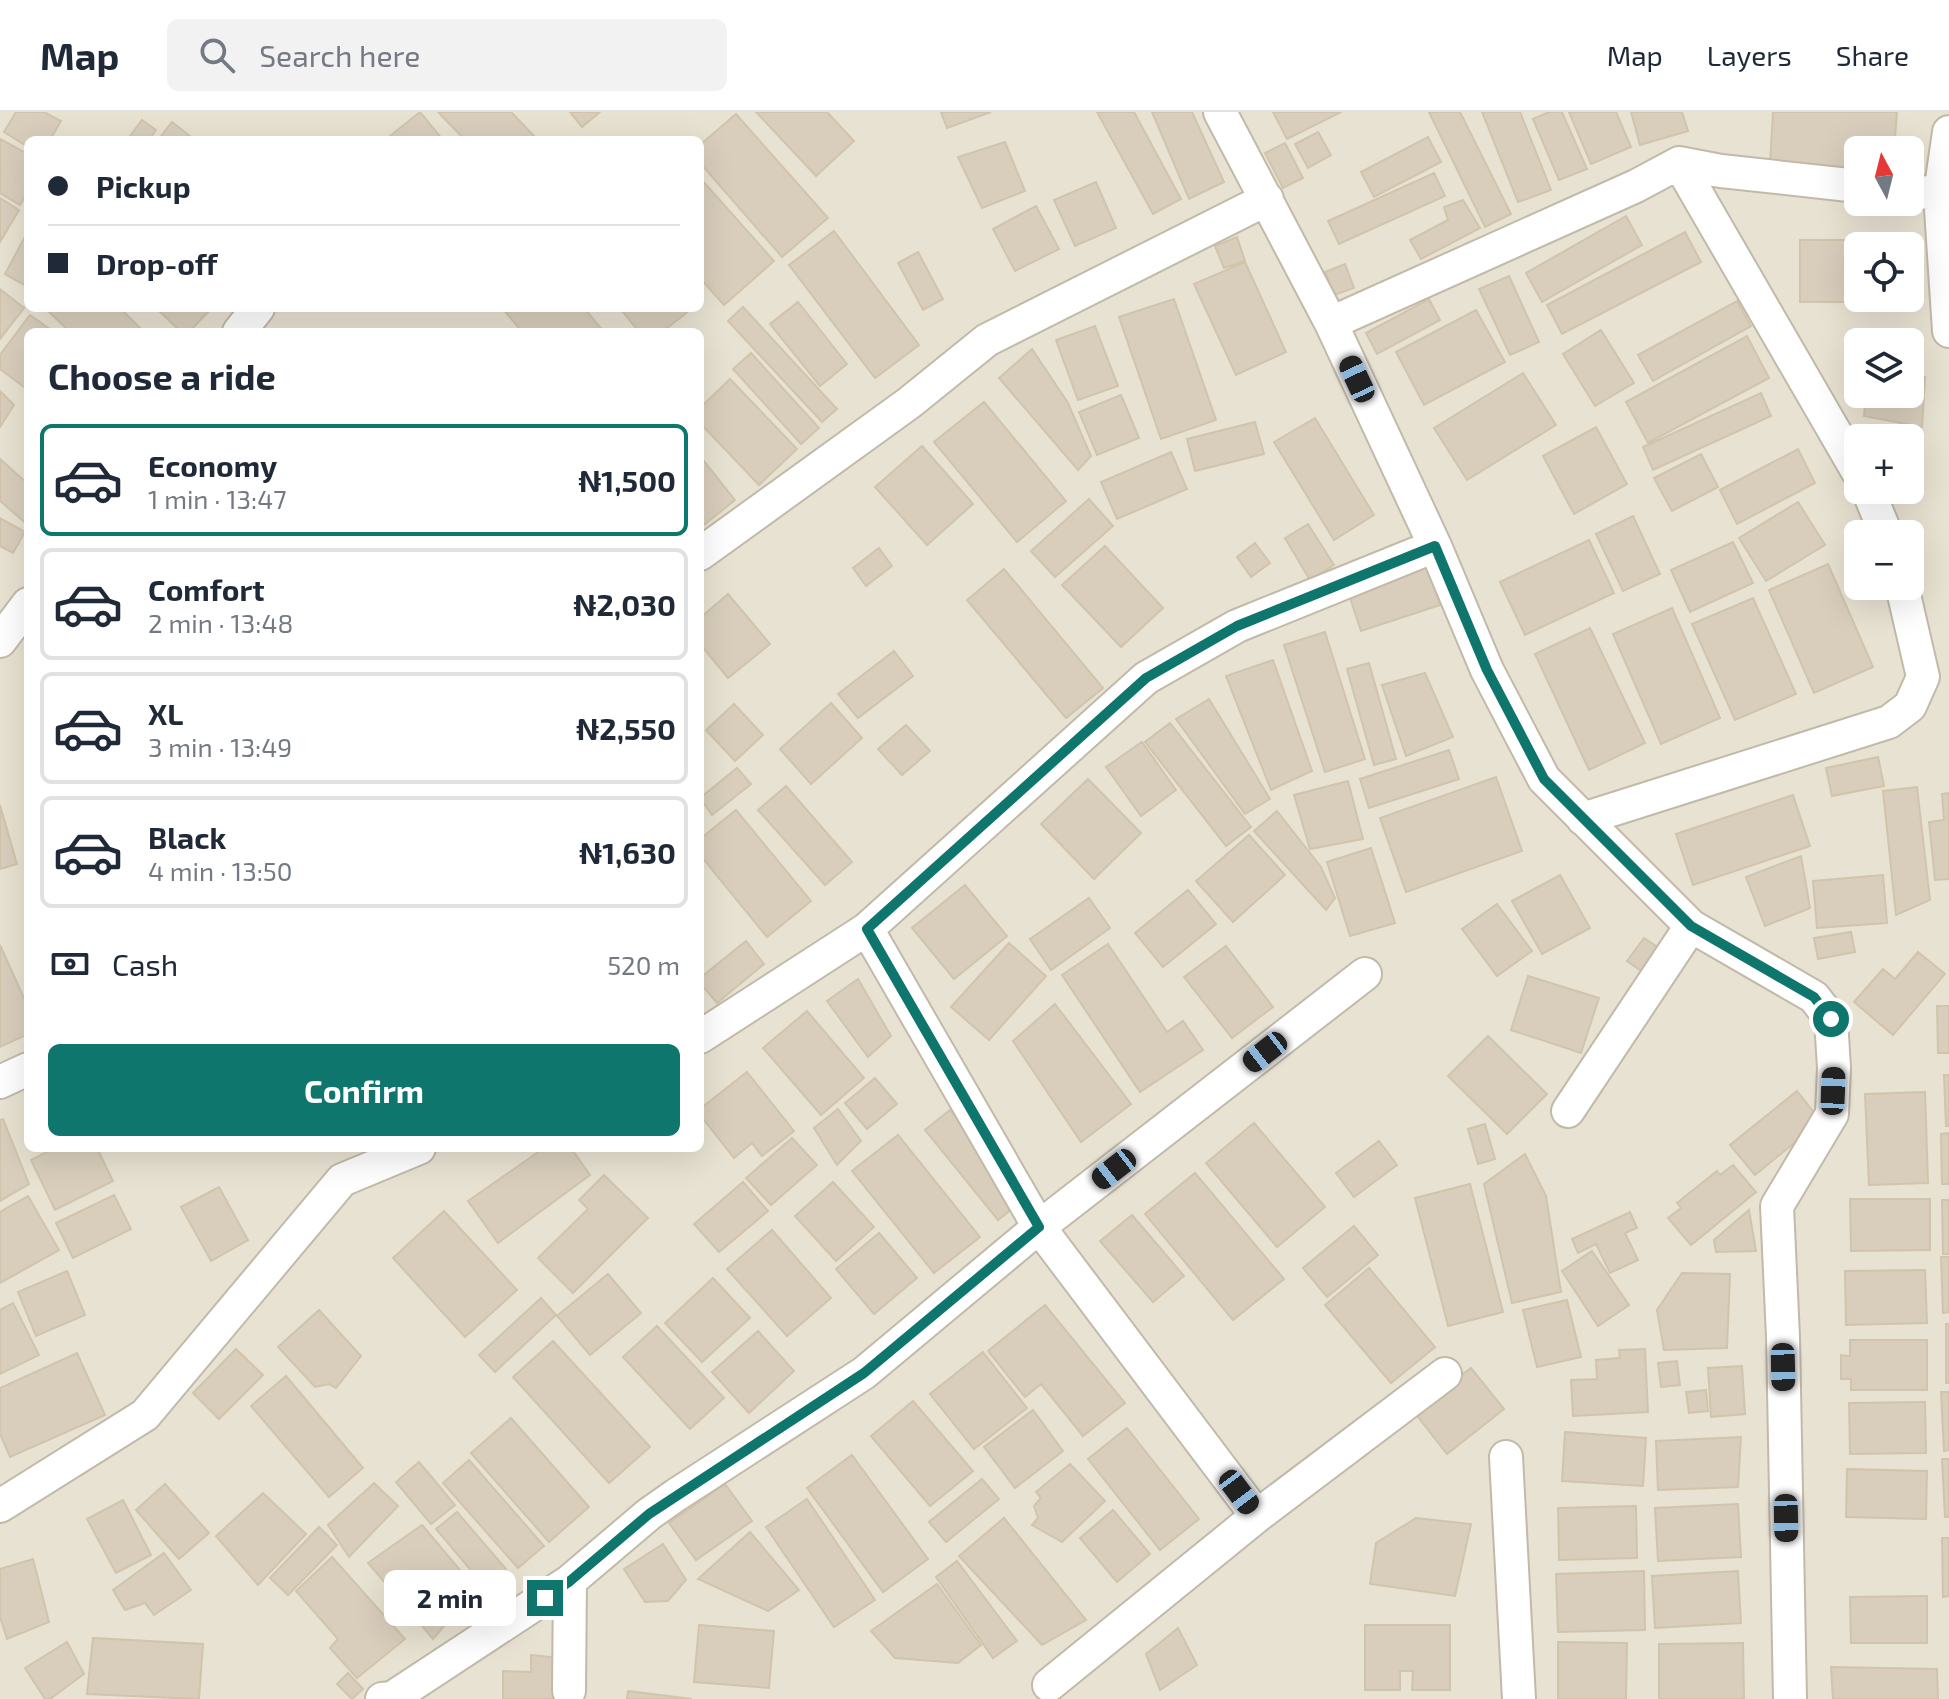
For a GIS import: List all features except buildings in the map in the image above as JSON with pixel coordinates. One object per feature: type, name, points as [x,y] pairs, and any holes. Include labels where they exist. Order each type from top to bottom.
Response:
[{"type":"street","points":[[1220,112],[1331,323],[1435,546],[1487,670],[1544,779],[1691,926],[1814,997],[1831,1019],[1834,1068],[1832,1114],[1777,1206],[1783,1337],[1790,1699]]},
{"type":"street","points":[[1949,132],[1925,193],[1949,331]]},
{"type":"street","points":[[1331,323],[1636,186],[1679,163],[1721,171],[1844,184]]},
{"type":"street","points":[[1679,163],[1844,448]]},
{"type":"street","points":[[704,551],[909,403],[987,340],[1267,199]]},
{"type":"street","points":[[242,328],[255,312]]},
{"type":"street","points":[[704,1034],[867,929],[1146,678],[1237,626],[1435,546]]},
{"type":"street","points":[[1583,819],[1889,722],[1910,706],[1923,677],[1905,600]]},
{"type":"street","points":[[0,641],[24,609]]},
{"type":"street","points":[[1568,1111],[1691,926]]},
{"type":"street","points":[[867,929],[1039,1227],[1257,1516]]},
{"type":"street","points":[[382,1699],[392,1698],[570,1581],[649,1514],[864,1373],[1039,1227],[1365,974]]},
{"type":"street","points":[[0,1082],[24,1071]]},
{"type":"street","points":[[0,1505],[145,1415],[342,1180],[409,1152]]},
{"type":"street","points":[[1049,1685],[1257,1516],[1445,1374]]},
{"type":"street","points":[[1506,1457],[1519,1699]]},
{"type":"street","points":[[569,1691],[570,1581]]},
{"type":"shaded area","points":[[0,112],[1949,112],[1949,1699],[0,1699]]},
{"type":"route","points":[[545,1598],[570,1581],[649,1514],[864,1373],[1039,1227],[867,929],[1146,678],[1237,626],[1435,546],[1487,670],[1544,779],[1691,926],[1814,997],[1831,1019]]}]
